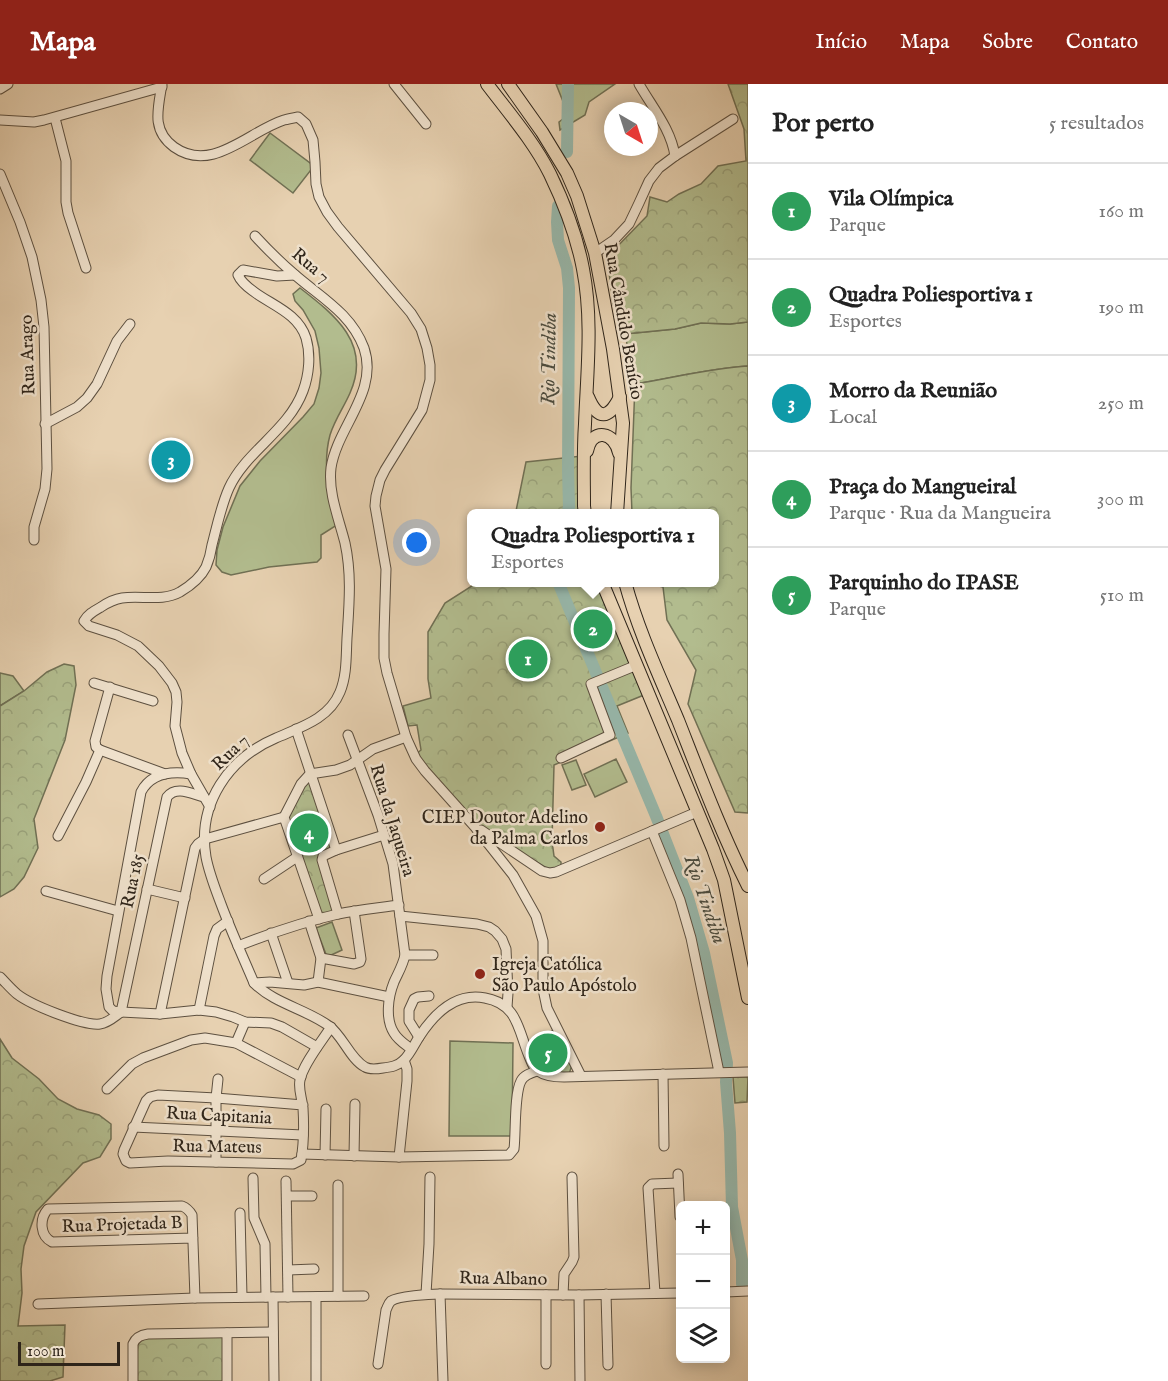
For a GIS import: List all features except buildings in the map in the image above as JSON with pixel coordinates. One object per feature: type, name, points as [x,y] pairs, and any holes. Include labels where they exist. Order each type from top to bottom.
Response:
[{"type":"main road","name":"Rua Cândido Benício","points":[[487,84],[541,158],[558,191],[578,246],[586,284],[589,321],[584,468],[585,509]]},
{"type":"main road","name":"Rua Cândido Benício","points":[[508,84],[542,132],[567,173],[577,196],[595,253],[613,349],[623,423],[618,509]]},
{"type":"main road","points":[[587,396],[594,410],[602,414],[610,411],[620,397]]},
{"type":"main road","points":[[584,468],[589,444],[592,438],[599,435],[609,437],[614,441],[620,457]]},
{"type":"main road","points":[[604,587],[724,880],[748,998]]},
{"type":"main road","points":[[626,587],[646,643],[748,886]]},
{"type":"street","points":[[0,89],[8,84]]},
{"type":"street","points":[[394,84],[426,124]]},
{"type":"street","points":[[639,84],[669,134],[675,156]]},
{"type":"street","points":[[0,120],[34,122],[55,118],[162,85],[157,120],[159,129],[163,137],[171,144],[180,151],[192,155],[207,155],[232,147],[283,120],[298,117],[306,124],[313,140],[318,197],[338,227],[411,313],[421,329],[430,365],[430,380],[422,410],[380,480],[375,506],[386,569],[384,658],[387,673],[406,737],[424,771],[473,825],[513,875],[536,916],[543,941],[543,989],[547,1008],[581,1076]]},
{"type":"street","points":[[55,118],[66,161],[68,213],[86,267]]},
{"type":"street","points":[[595,253],[623,231],[652,175],[659,168],[733,119]]},
{"type":"street","name":"Rua Arago","points":[[0,174],[29,248],[41,300],[44,327],[47,469],[45,489],[34,527],[34,540]]},
{"type":"street","name":"Rua 7","points":[[254,983],[210,875],[206,855],[206,822],[217,791],[229,771],[244,756],[260,744],[313,722],[325,714],[340,693],[344,679],[350,593],[349,567],[334,502],[331,467],[361,397],[367,366],[358,335],[347,320],[329,302],[295,275],[255,236]]},
{"type":"street","points":[[210,807],[182,753],[175,726],[176,692],[166,675],[138,646],[117,635],[89,626],[84,621],[88,615],[107,603],[121,598],[163,597],[179,592],[197,578],[206,567],[219,516],[229,489],[248,460],[282,425],[296,406],[308,376],[306,339],[299,324],[286,312],[243,284],[238,275],[243,270],[277,276],[295,275]]},
{"type":"street","points":[[45,424],[77,407],[87,398],[97,384],[117,341],[130,324]]},
{"type":"street","points":[[561,758],[609,737],[591,685],[637,665]]},
{"type":"street","points":[[94,683],[153,701]]},
{"type":"street","points":[[110,687],[95,741],[96,747],[165,774]]},
{"type":"street","points":[[296,729],[336,850]]},
{"type":"street","name":"Rua da Jaqueira","points":[[348,735],[393,864],[405,956],[389,997],[390,1025],[394,1034],[411,1049]]},
{"type":"street","points":[[319,919],[284,817],[301,784],[310,774],[336,771],[350,765],[373,749],[406,737]]},
{"type":"street","points":[[58,836],[100,750]]},
{"type":"street","points":[[191,774],[165,774],[147,782],[141,792],[107,976],[106,989],[109,1007],[113,1011],[160,1014],[199,1010],[233,1017],[245,1022],[271,1023],[317,1047]]},
{"type":"street","name":"Rua 185","points":[[121,1012],[167,797],[178,790],[204,796]]},
{"type":"street","points":[[473,825],[542,871],[550,873],[697,812]]},
{"type":"street","points":[[160,1014],[195,848],[205,839],[284,817]]},
{"type":"street","points":[[657,829],[691,938],[725,1072]]},
{"type":"street","points":[[338,914],[322,860],[325,854],[384,835]]},
{"type":"street","points":[[264,879],[297,857]]},
{"type":"street","points":[[147,890],[185,898]]},
{"type":"street","points":[[46,891],[118,911]]},
{"type":"street","points":[[238,946],[309,921],[354,911],[399,905]]},
{"type":"street","points":[[321,958],[354,964],[360,962],[354,911]]},
{"type":"street","points":[[400,916],[477,924],[495,931],[502,939],[506,949],[507,1007]]},
{"type":"street","points":[[199,1010],[214,936],[217,929],[228,921]]},
{"type":"street","points":[[309,921],[321,958],[318,982]]},
{"type":"street","points":[[271,933],[288,983]]},
{"type":"street","points":[[405,956],[433,955]]},
{"type":"street","points":[[0,977],[17,994],[32,1003],[84,1023],[100,1024],[121,1012]]},
{"type":"street","points":[[254,983],[304,985],[318,982],[389,997]]},
{"type":"street","points":[[254,983],[262,991],[312,1015],[331,1028],[359,1062],[367,1068],[394,1067],[404,1060],[419,1037],[442,1010],[453,1002],[476,996],[493,999],[507,1007],[514,1016],[532,1064],[537,1071],[554,1077],[748,1072]]},
{"type":"street","points":[[419,1037],[408,1018],[409,1010],[414,999],[429,996]]},
{"type":"street","points":[[236,1043],[245,1022]]},
{"type":"street","points":[[302,1157],[303,1105],[299,1084],[317,1047],[331,1028]]},
{"type":"street","points":[[107,1089],[137,1061],[191,1040],[205,1038],[236,1043],[301,1077]]},
{"type":"street","points":[[399,1157],[407,1081],[404,1060]]},
{"type":"street","name":"Rua Mateus","points":[[133,1127],[123,1154],[126,1161],[130,1163],[293,1164],[302,1157],[325,1155],[399,1157],[509,1155],[514,1149],[518,1090],[521,1081],[527,1075],[537,1071]]},
{"type":"street","points":[[663,1074],[664,1146]]},
{"type":"street","points":[[216,1162],[218,1079]]},
{"type":"street","points":[[133,1127],[146,1101],[158,1095],[303,1105]]},
{"type":"street","points":[[354,1156],[355,1104]]},
{"type":"street","points":[[325,1155],[326,1108]]},
{"type":"street","name":"Rua Capitania","points":[[133,1127],[303,1135]]},
{"type":"street","points":[[426,1294],[430,1177]]},
{"type":"street","points":[[563,1295],[564,1274],[574,1257],[572,1177]]},
{"type":"street","points":[[253,1178],[254,1218],[265,1244],[273,1332],[274,1381]]},
{"type":"street","points":[[655,1293],[648,1188],[652,1184],[678,1178],[680,1201]]},
{"type":"street","points":[[286,1180],[288,1297]]},
{"type":"street","points":[[338,1185],[338,1296]]},
{"type":"street","points":[[287,1196],[312,1196]]},
{"type":"street","name":"Rua Projetada B","points":[[182,1206],[192,1215],[193,1238],[52,1242],[43,1235],[43,1215],[48,1209],[182,1206]]},
{"type":"street","points":[[240,1213],[242,1297]]},
{"type":"street","points":[[193,1238],[195,1298]]},
{"type":"street","points":[[288,1270],[314,1269]]},
{"type":"street","points":[[730,1292],[748,1292]]},
{"type":"street","name":"Rua Albano","points":[[378,1364],[386,1310],[394,1299],[426,1294],[676,1293]]},
{"type":"street","points":[[440,1294],[443,1381]]},
{"type":"street","points":[[606,1294],[609,1365]]},
{"type":"street","points":[[546,1295],[546,1364]]},
{"type":"street","points":[[579,1295],[580,1381]]},
{"type":"street","points":[[38,1304],[195,1298],[364,1296]]},
{"type":"street","points":[[316,1297],[316,1381]]},
{"type":"street","points":[[134,1381],[132,1351],[133,1344],[138,1337],[148,1334],[273,1332]]},
{"type":"street","points":[[227,1333],[227,1381]]},
{"type":"green space","points":[[556,84],[615,84],[589,102],[585,115],[560,130],[559,122],[564,118],[564,104]]},
{"type":"green space","points":[[728,84],[748,84],[748,322],[701,323],[675,329],[625,334],[613,304],[609,255],[647,216],[650,197],[667,202],[701,184],[718,166],[746,161],[744,129]]},
{"type":"green space","points":[[270,133],[314,166],[293,193],[250,160]]},
{"type":"green space","points":[[300,288],[337,320],[353,345],[356,360],[356,376],[332,429],[328,446],[328,480],[337,525],[321,535],[321,558],[317,562],[269,567],[231,575],[222,572],[216,565],[217,550],[223,527],[240,486],[260,461],[314,404],[319,388],[321,373],[315,331],[295,301],[293,294]]},
{"type":"green space","points":[[748,322],[748,366],[635,384],[625,334],[675,329],[701,323]]},
{"type":"green space","points":[[748,366],[748,813],[735,812],[688,704],[696,670],[667,620],[663,587],[719,587],[719,509],[632,509],[631,488],[635,384]]},
{"type":"green space","points":[[582,456],[584,509],[516,509],[526,462]]},
{"type":"green space","points":[[470,587],[601,587],[644,695],[617,706],[628,733],[554,765],[552,841],[554,856],[561,862],[561,866],[550,870],[473,824],[415,755],[421,750],[417,725],[408,726],[403,706],[431,698],[428,679],[428,632],[445,603]]},
{"type":"green space","points":[[64,664],[74,666],[76,685],[65,740],[34,819],[38,848],[24,877],[14,889],[0,897],[0,706],[24,691],[47,672]]},
{"type":"green space","points":[[0,673],[13,676],[24,691],[0,706]]},
{"type":"green space","points":[[616,759],[627,782],[595,797],[584,774]]},
{"type":"green space","points":[[576,760],[586,785],[572,790],[562,765]]},
{"type":"green space","points":[[310,774],[336,850],[320,855],[337,912],[318,917],[283,816]]},
{"type":"green space","points":[[332,922],[342,950],[327,957],[316,928]]},
{"type":"green space","points":[[557,1028],[572,1065],[569,1074],[537,1071],[527,1051],[534,1047],[533,1042]]},
{"type":"green space","points":[[0,1039],[12,1058],[39,1079],[58,1099],[77,1109],[99,1115],[111,1124],[111,1139],[100,1157],[83,1163],[36,1212],[24,1246],[18,1326],[65,1325],[63,1377],[50,1381],[0,1381]]},
{"type":"green space","points":[[450,1041],[513,1043],[512,1136],[449,1136]]},
{"type":"green space","points":[[733,1077],[748,1077],[747,1102],[735,1103]]},
{"type":"green space","points":[[227,1333],[227,1381],[136,1381],[138,1334]]},
{"type":"waterway","name":"Rio Tindiba","points":[[567,152],[568,84]]},
{"type":"waterway","name":"Rio Tindiba","points":[[558,206],[558,240],[567,268],[569,288],[568,509]]},
{"type":"waterway","name":"Rio Tindiba","points":[[560,587],[656,816],[688,898],[704,953],[727,1063],[732,1207],[742,1260],[742,1284]]},
{"type":"place","name":"Morro da Reunião","points":[[171,460]]},
{"type":"place","name":"Quadra Poliesportiva 1","points":[[593,629]]},
{"type":"place","name":"Vila Olímpica","points":[[528,659]]},
{"type":"place","name":"CIEP Doutor Adelino da Palma Carlos","points":[[600,827]]},
{"type":"place","name":"Praça do Mangueiral","points":[[309,833]]},
{"type":"place","name":"Igreja Católica São Paulo Apóstolo","points":[[480,974]]},
{"type":"place","name":"Parquinho do IPASE","points":[[548,1053]]}]
